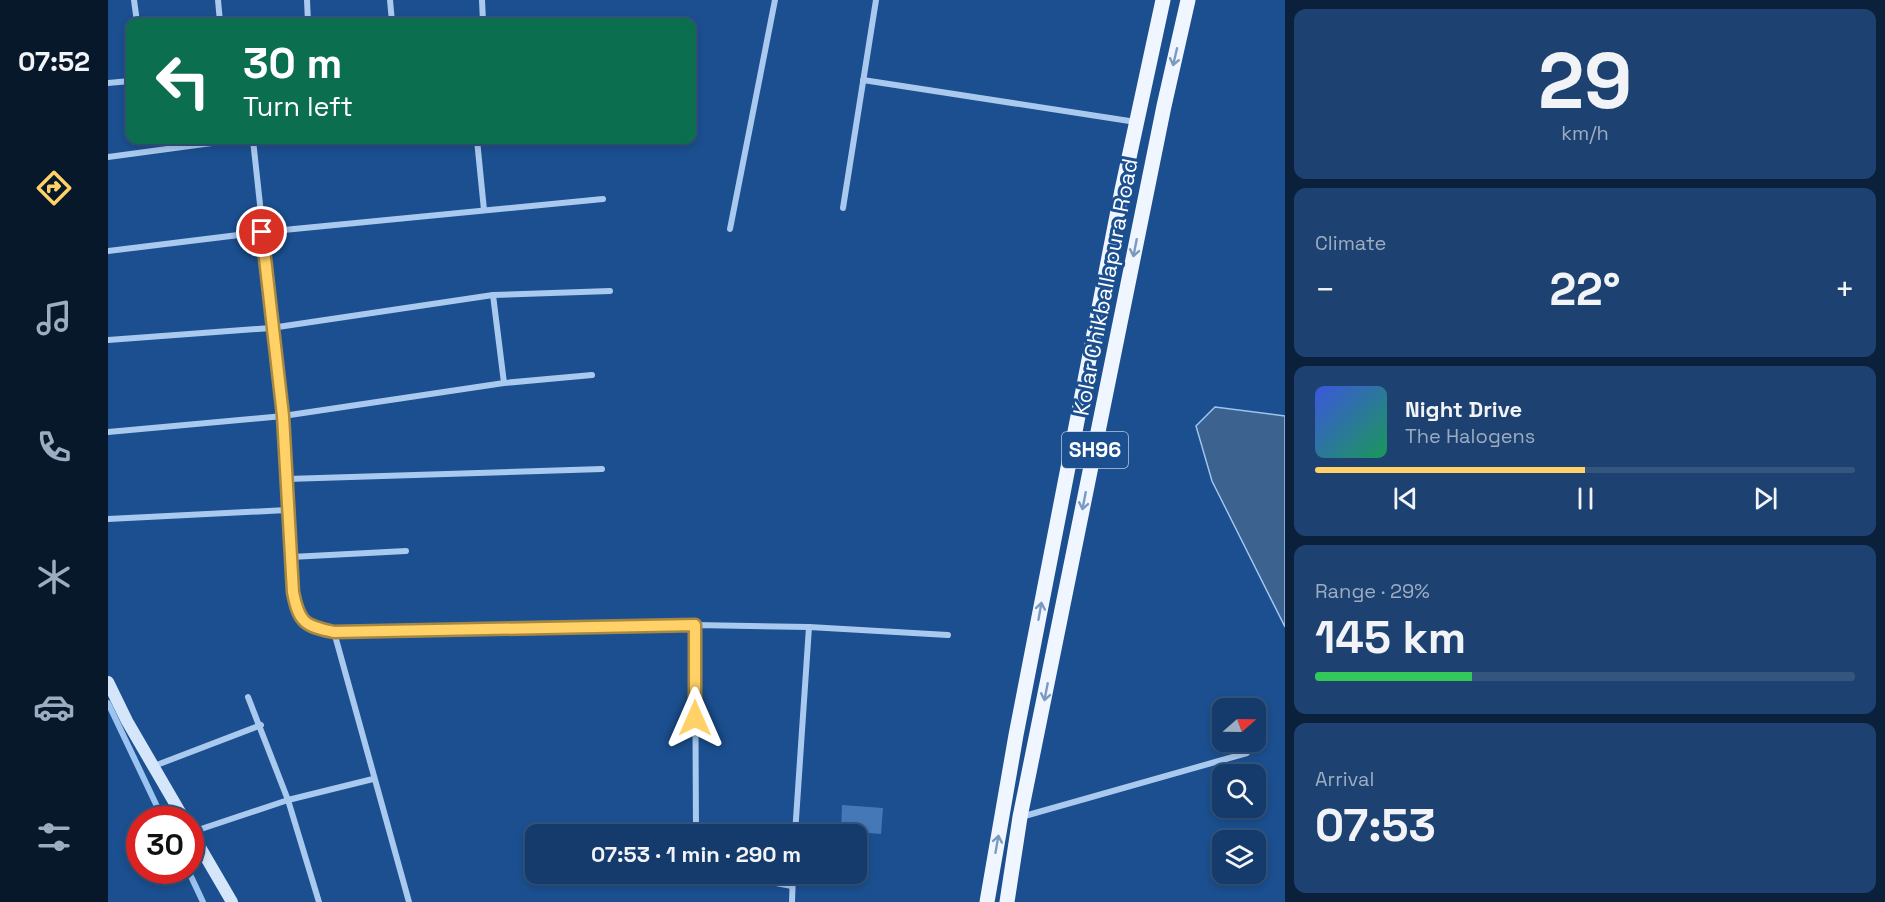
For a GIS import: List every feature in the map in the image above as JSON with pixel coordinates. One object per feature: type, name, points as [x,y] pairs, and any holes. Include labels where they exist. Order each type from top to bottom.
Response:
[{"type":"main road","name":"Kolar Chikballapura Road","points":[[987,902],[1046,578],[1163,0]]},
{"type":"main road","name":"Kolar Chikballapura Road","points":[[1007,902],[1020,818],[1164,106],[1188,0]]},
{"type":"street","points":[[134,0],[136,18]]},
{"type":"street","points":[[218,0],[220,18]]},
{"type":"street","points":[[307,0],[308,18]]},
{"type":"street","points":[[390,0],[392,18]]},
{"type":"street","points":[[482,0],[483,18]]},
{"type":"street","points":[[730,229],[775,0]]},
{"type":"street","points":[[843,208],[876,0]]},
{"type":"street","points":[[863,80],[1137,122]]},
{"type":"street","points":[[108,83],[126,81]]},
{"type":"street","points":[[108,157],[204,144]]},
{"type":"street","points":[[254,144],[271,328],[283,416],[287,510],[297,611],[310,627],[334,632],[695,625],[809,627],[948,635]]},
{"type":"street","points":[[477,144],[484,210]]},
{"type":"street","points":[[108,251],[262,232],[603,199]]},
{"type":"street","points":[[108,340],[271,328],[493,295],[610,291]]},
{"type":"street","points":[[493,295],[504,383]]},
{"type":"street","points":[[108,432],[283,416],[504,383],[592,375]]},
{"type":"street","points":[[287,479],[602,469]]},
{"type":"street","points":[[108,519],[287,510]]},
{"type":"street","points":[[291,557],[406,551]]},
{"type":"street","points":[[695,625],[696,824]]},
{"type":"street","points":[[796,824],[809,627]]},
{"type":"street","points":[[334,632],[409,902]]},
{"type":"street","points":[[108,682],[176,806]]},
{"type":"street","points":[[249,697],[288,800],[318,902]]},
{"type":"street","points":[[153,766],[261,725]]},
{"type":"street","points":[[1020,818],[1247,753]]},
{"type":"street","points":[[204,827],[288,800],[373,779]]},
{"type":"street","points":[[204,854],[232,902]]},
{"type":"street","points":[[781,884],[792,886],[792,902]]},
{"type":"water","points":[[1215,407],[1285,416],[1285,627],[1212,481],[1196,426]]},
{"type":"building","points":[[842,805],[883,808],[881,834],[867,833],[867,824],[841,824]]},
{"type":"waterway","points":[[108,703],[157,806]]},
{"type":"waterway","points":[[195,884],[203,902]]},
{"type":"route","points":[[262,232],[271,328],[283,416],[293,592],[297,611],[310,627],[334,632],[695,625],[695,718]]}]
